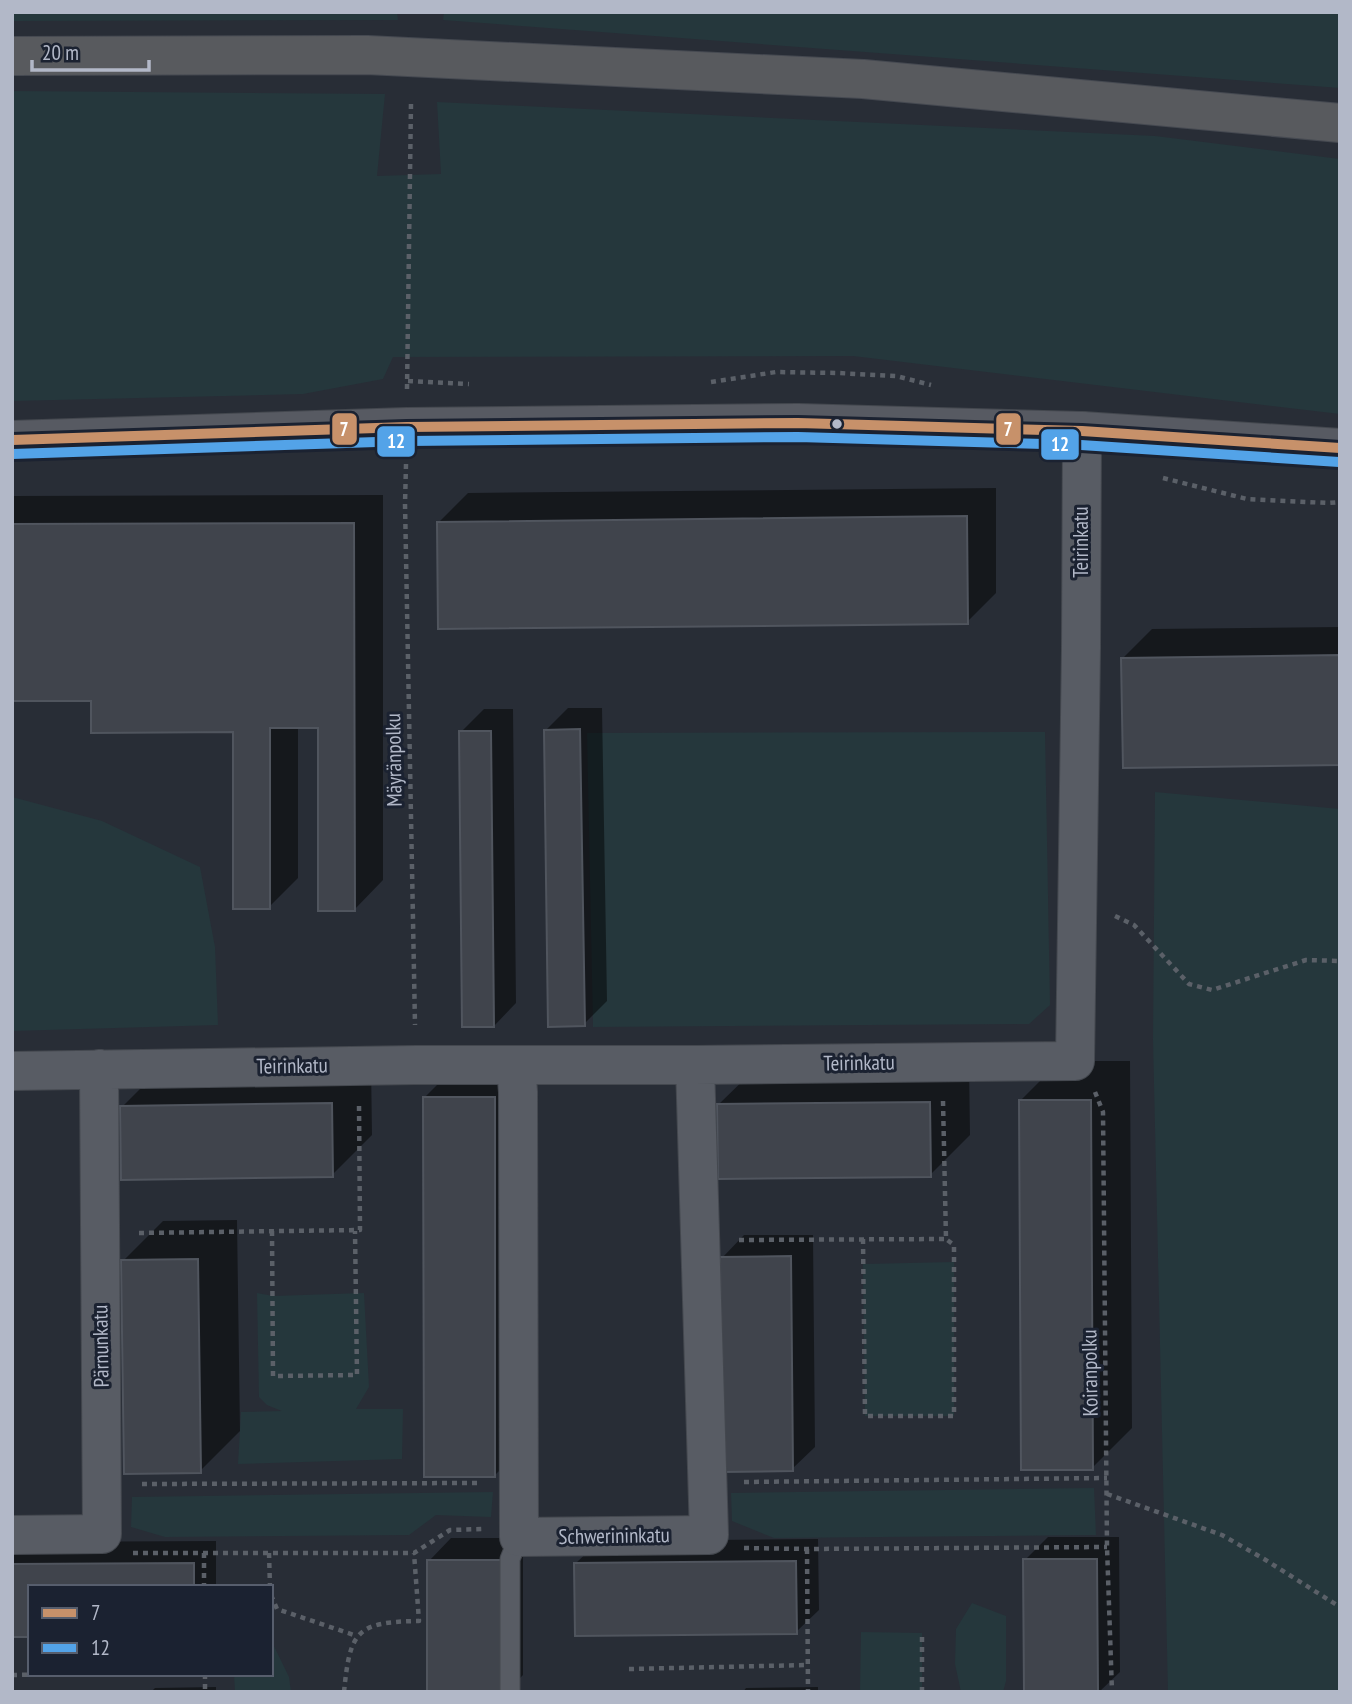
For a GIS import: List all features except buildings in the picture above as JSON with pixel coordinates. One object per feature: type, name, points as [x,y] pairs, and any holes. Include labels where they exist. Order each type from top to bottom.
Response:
[{"type":"highway","points":[[12,56],[367,55],[863,79],[1340,123]]},
{"type":"street","points":[[12,440],[407,427],[798,423],[1082,431],[1340,448]]},
{"type":"street","name":"Teirinkatu","points":[[12,1070],[695,1065],[1086,1080],[1081,648],[1082,431]]},
{"type":"street","points":[[516,1065],[519,1533]]},
{"type":"street","points":[[695,1065],[709,1535]]},
{"type":"street","name":"Pärnunkatu","points":[[99,1069],[102,1534]]},
{"type":"street","name":"Schwerininkatu","points":[[519,1533],[709,1535]]},
{"type":"street","points":[[12,1535],[102,1534]]},
{"type":"lane","points":[[510,1692],[510,1559],[519,1533]]},
{"type":"path","name":"Mäyränpolku","points":[[411,103],[405,505],[415,1065]]},
{"type":"path","points":[[1153,475],[1247,499],[1340,502]]},
{"type":"path","points":[[1114,915],[1134,925],[1189,984],[1212,990],[1306,960],[1340,961]]},
{"type":"path","name":"Koiranpolku","points":[[1086,1080],[1096,1093],[1103,1112],[1107,1547],[1112,1692]]},
{"type":"path","points":[[1086,1080],[1096,1093]]},
{"type":"path","points":[[1086,1080],[1096,1093]]},
{"type":"path","points":[[943,1093],[946,1239]]},
{"type":"path","points":[[130,1233],[360,1230],[358,1094]]},
{"type":"path","points":[[272,1231],[273,1376],[357,1375],[355,1231]]},
{"type":"path","points":[[700,1240],[863,1239],[946,1239],[954,1245],[954,1416],[865,1416],[863,1239]]},
{"type":"path","points":[[733,1483],[1107,1478]]},
{"type":"path","points":[[134,1484],[519,1483]]},
{"type":"path","points":[[1107,1494],[1222,1535],[1340,1607]]},
{"type":"path","points":[[102,1534],[120,1553],[414,1553],[450,1530],[519,1533]]},
{"type":"path","points":[[709,1535],[720,1547],[758,1549],[1107,1547]]},
{"type":"path","points":[[807,1549],[808,1692]]},
{"type":"path","points":[[204,1553],[204,1585]]},
{"type":"path","points":[[269,1553],[270,1585]]},
{"type":"path","points":[[344,1692],[350,1651],[357,1636],[370,1625],[388,1621],[419,1621],[414,1553]]},
{"type":"path","points":[[273,1600],[277,1609],[357,1636]]},
{"type":"path","points":[[922,1633],[922,1692]]},
{"type":"path","points":[[629,1669],[808,1665]]},
{"type":"shaded area","points":[[12,12],[397,12],[398,20],[12,21]]},
{"type":"shaded area","points":[[444,12],[1340,12],[1340,88],[443,20]]},
{"type":"shaded area","points":[[12,91],[385,94],[377,176],[441,174],[437,102],[1155,136],[1340,159],[1340,414],[853,356],[393,357],[383,379],[303,394],[12,401]]},
{"type":"shaded area","points":[[1045,732],[1050,1005],[1029,1024],[593,1027],[587,733]]},
{"type":"shaded area","points":[[1155,792],[1340,809],[1340,1692],[1168,1692],[1153,1040]]},
{"type":"shaded area","points":[[12,797],[102,821],[200,867],[215,947],[218,1025],[12,1031]]},
{"type":"shaded area","points":[[954,1262],[954,1416],[865,1416],[863,1264]]},
{"type":"shaded area","points":[[257,1293],[273,1296],[364,1293],[369,1387],[356,1409],[403,1409],[402,1459],[238,1464],[241,1412],[282,1411],[267,1405],[259,1397]]},
{"type":"shaded area","points":[[1094,1488],[1096,1535],[774,1538],[732,1521],[731,1493]]},
{"type":"shaded area","points":[[493,1492],[491,1517],[436,1515],[409,1535],[165,1537],[131,1527],[132,1497]]},
{"type":"shaded area","points":[[972,1603],[1006,1616],[1006,1681],[1003,1692],[961,1692],[955,1664],[956,1629]]},
{"type":"shaded area","points":[[861,1632],[922,1633],[922,1692],[860,1692]]},
{"type":"shaded area","points":[[273,1644],[289,1677],[291,1692],[235,1692],[234,1676],[273,1676]]},
{"type":"transit line","name":"7","points":[[12,440],[407,427],[798,423],[1082,431],[1340,448]]},
{"type":"transit line","name":"12","points":[[12,454],[407,441],[798,437],[1081,445],[1339,462]]}]
